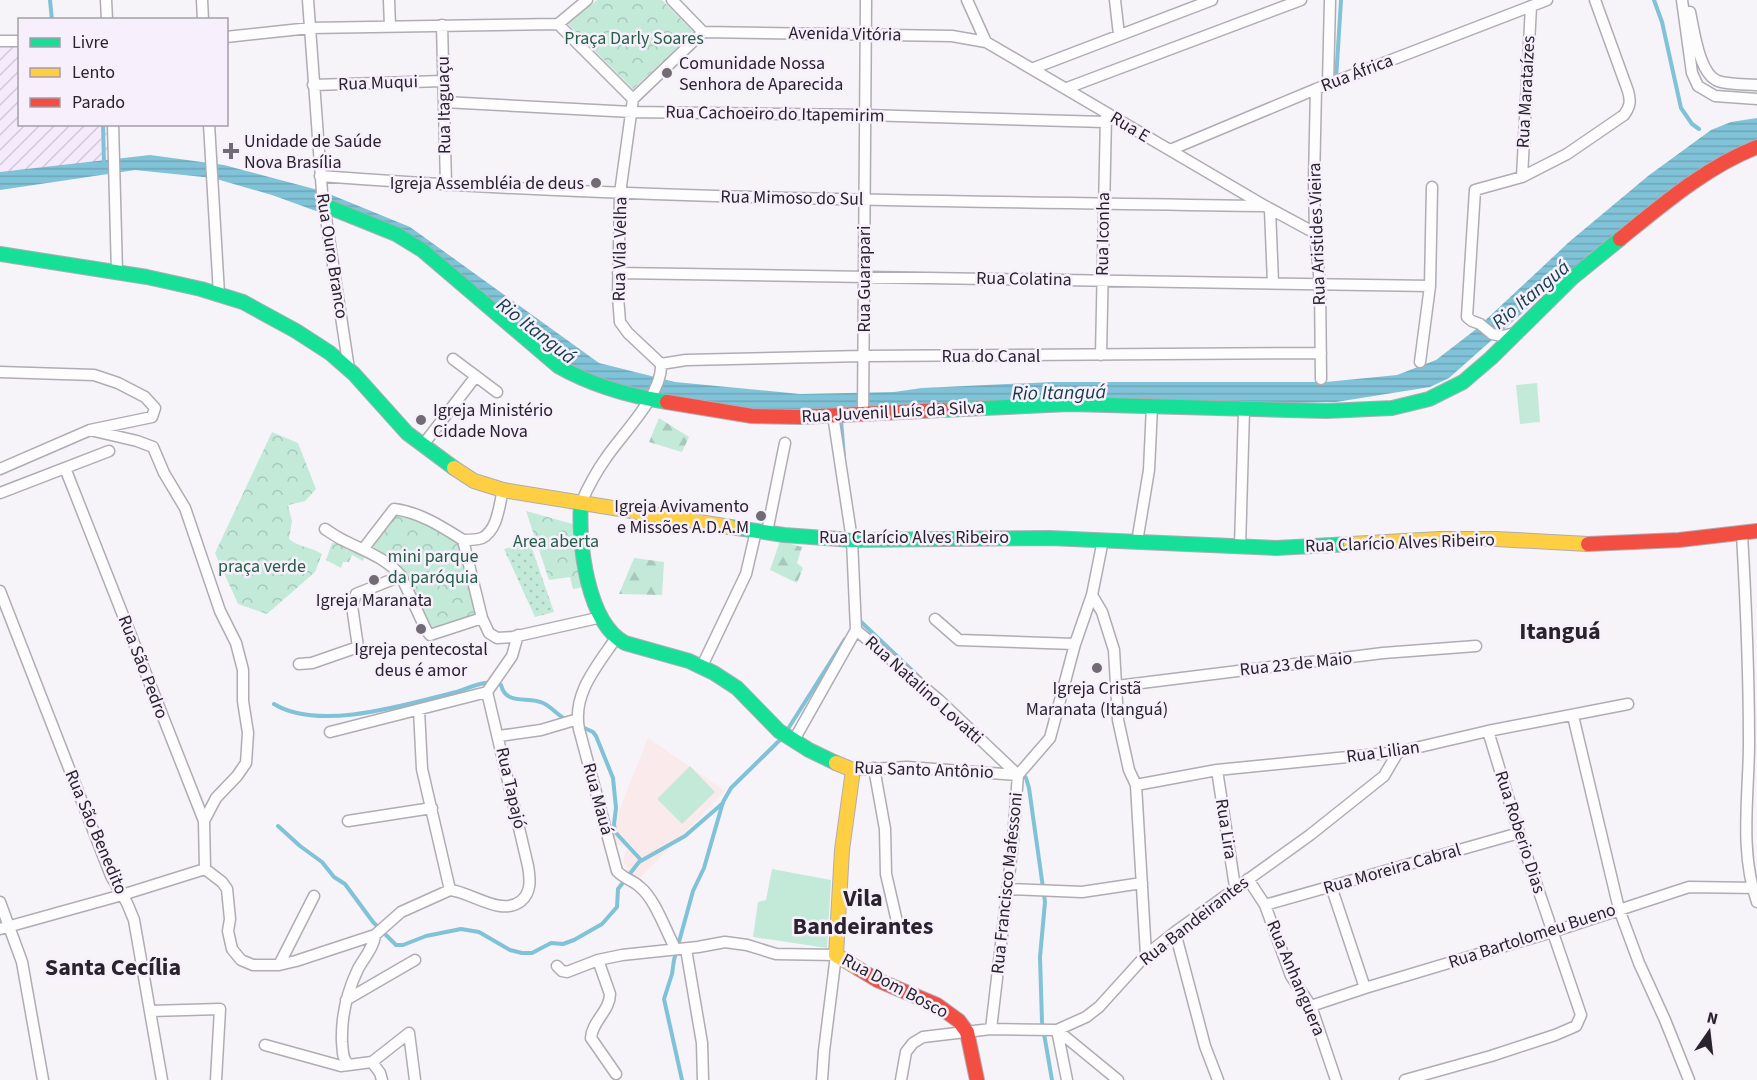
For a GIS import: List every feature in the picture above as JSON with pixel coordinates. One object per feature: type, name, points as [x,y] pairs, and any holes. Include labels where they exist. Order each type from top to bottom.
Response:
[{"type":"street","points":[[106,0],[107,18]]},
{"type":"street","points":[[202,0],[203,18]]},
{"type":"street","name":"Rua Ouro Branco","points":[[308,0],[320,176],[349,369]]},
{"type":"street","points":[[310,15],[315,0]]},
{"type":"street","points":[[389,0],[390,26]]},
{"type":"street","points":[[228,37],[310,28],[558,24],[587,0]]},
{"type":"street","points":[[558,24],[633,99],[703,32],[672,0]]},
{"type":"street","name":"Rua Guarapari","points":[[863,411],[866,0]]},
{"type":"street","points":[[967,0],[986,42]]},
{"type":"street","points":[[1115,0],[1119,35]]},
{"type":"street","points":[[1034,68],[1212,0]]},
{"type":"street","points":[[1067,88],[1301,0]]},
{"type":"street","points":[[1328,84],[1330,0]]},
{"type":"street","name":"Rua África","points":[[1170,150],[1316,88],[1547,0]]},
{"type":"street","points":[[1516,333],[1502,336],[1492,334],[1467,317],[1475,190],[1522,177],[1568,154],[1624,115],[1630,104],[1628,91],[1594,0]]},
{"type":"street","points":[[1684,0],[1708,74],[1722,82],[1757,85]]},
{"type":"street","points":[[1684,0],[1692,73],[1698,86],[1715,96],[1757,99]]},
{"type":"street","name":"Rua Marataízes","points":[[1522,177],[1531,6]]},
{"type":"street","name":"Rua Itaguaçu","points":[[442,25],[446,186]]},
{"type":"street","name":"Avenida Vitória","points":[[703,32],[952,36],[986,42]]},
{"type":"street","points":[[0,41],[18,41]]},
{"type":"street","name":"Rua E","points":[[986,42],[1067,88],[1106,117],[1170,150],[1267,208],[1315,233]]},
{"type":"street","name":"Rua Muqui","points":[[314,85],[443,81]]},
{"type":"street","name":"Rua Aristides Vieira","points":[[1316,88],[1315,233],[1320,284],[1321,379]]},
{"type":"street","name":"Rua Vila Velha","points":[[633,99],[621,193],[618,273],[620,322],[628,333],[661,364]]},
{"type":"street","name":"Rua Cachoeiro do Itapemirim","points":[[444,102],[632,112],[1106,117]]},
{"type":"street","name":"Rua Iconha","points":[[1101,355],[1106,117]]},
{"type":"street","points":[[113,126],[117,273]]},
{"type":"street","points":[[209,126],[219,294]]},
{"type":"street","name":"Rua Juvenil Luís da Silva","points":[[324,205],[396,234],[422,250],[558,366],[598,385],[650,397],[752,416],[833,416],[863,411],[1070,404],[1326,411],[1392,408],[1429,399],[1463,382],[1572,278],[1671,198],[1734,156],[1757,147]]},
{"type":"street","name":"Rua Mimoso do Sul","points":[[320,176],[446,186],[621,193],[1267,208]]},
{"type":"street","points":[[1420,362],[1431,286],[1432,187]]},
{"type":"street","points":[[1267,208],[1273,283]]},
{"type":"street","name":"Rua Clarício Alves Ribeiro","points":[[0,254],[147,277],[243,302],[330,353],[349,369],[402,427],[452,468],[474,481],[503,490],[761,531],[852,540],[1049,537],[1240,546],[1312,546],[1440,539],[1598,544],[1680,540],[1757,531]]},
{"type":"street","name":"Rua Colatina","points":[[618,273],[1431,286]]},
{"type":"street","name":"Rua do Canal","points":[[661,364],[686,360],[863,356],[1321,353]]},
{"type":"street","points":[[453,359],[497,392]]},
{"type":"street","points":[[616,638],[602,617],[590,586],[578,517],[580,502],[606,458],[659,383],[662,374],[661,364]]},
{"type":"street","points":[[0,372],[80,374],[105,377],[145,397],[155,408],[152,417],[90,430],[0,469]]},
{"type":"street","points":[[423,445],[476,376]]},
{"type":"street","points":[[1137,542],[1149,470],[1152,406]]},
{"type":"street","points":[[1240,546],[1245,410]]},
{"type":"street","points":[[794,740],[856,630],[852,540],[833,416]]},
{"type":"street","points":[[90,430],[153,447],[164,473],[185,508],[220,611],[240,656],[248,733],[246,763],[216,798],[204,821]]},
{"type":"street","points":[[702,666],[746,574],[761,531],[785,443]]},
{"type":"street","points":[[0,493],[109,451]]},
{"type":"street","name":"Rua São Pedro","points":[[65,468],[204,821],[205,869]]},
{"type":"street","points":[[364,548],[394,509],[407,511],[438,524],[463,540],[481,539],[490,531],[495,520],[503,490]]},
{"type":"street","points":[[325,528],[345,541],[364,548],[395,568],[430,635],[482,618]]},
{"type":"street","points":[[1742,534],[1749,655],[1749,746],[1745,834],[1757,902]]},
{"type":"street","points":[[463,540],[482,618],[489,633],[497,638],[602,617]]},
{"type":"street","name":"Rua Francisco Mafessoni","points":[[991,1029],[1008,889],[1018,775],[1050,738],[1075,644],[1092,595],[1103,540]]},
{"type":"street","points":[[299,664],[312,663],[358,647],[352,606],[356,594],[401,576]]},
{"type":"street","name":"Rua São Benedito","points":[[0,591],[111,876],[134,920],[162,1080]]},
{"type":"street","points":[[1092,595],[1102,612],[1114,650],[1118,720],[1129,770],[1136,785],[1146,955]]},
{"type":"street","points":[[935,619],[959,640],[1075,644]]},
{"type":"street","name":"Rua Natalino Lovatti","points":[[856,630],[939,700],[1018,775]]},
{"type":"street","points":[[330,732],[487,692],[512,656],[518,635]]},
{"type":"street","name":"Rua Santo Antônio","points":[[616,638],[630,645],[702,666],[734,685],[771,724],[812,753],[852,770],[934,768],[1018,775]]},
{"type":"street","name":"Rua Mauá","points":[[616,638],[584,689],[579,700],[578,719],[617,871],[647,894],[680,948],[702,1042],[703,1080]]},
{"type":"street","name":"Rua 23 de Maio","points":[[1117,686],[1383,653],[1476,646]]},
{"type":"street","name":"Rua Tapajó","points":[[450,890],[496,905],[510,905],[516,904],[525,897],[530,885],[528,866],[487,692]]},
{"type":"street","name":"Rua Lilian","points":[[1136,785],[1217,770],[1398,752],[1488,731],[1628,704]]},
{"type":"street","points":[[5,928],[205,869],[222,882],[227,889],[230,919],[228,937],[236,955],[248,964],[279,965],[309,958],[375,935],[401,912],[450,890],[422,769],[419,710]]},
{"type":"street","points":[[1573,716],[1619,909],[1639,963],[1689,1080]]},
{"type":"street","points":[[499,736],[541,730],[578,719]]},
{"type":"street","name":"Rua Roberio Dias","points":[[1405,1080],[1491,1056],[1576,1026],[1581,1015],[1519,833],[1488,731]]},
{"type":"street","name":"Rua Bandeirantes","points":[[967,1032],[991,1029],[1057,1030],[1073,1024],[1099,1007],[1146,955],[1384,776],[1398,752]]},
{"type":"street","points":[[874,768],[885,829],[886,874],[898,926]]},
{"type":"street","points":[[822,1080],[836,955],[842,850],[852,770]]},
{"type":"street","name":"Rua Lira","points":[[1217,770],[1235,887]]},
{"type":"street","points":[[348,821],[432,808]]},
{"type":"street","name":"Rua Moreira Cabral","points":[[1265,905],[1519,833]]},
{"type":"street","name":"Rua Anhanguera","points":[[1248,879],[1265,905],[1291,976],[1311,1006],[1336,1080]]},
{"type":"street","points":[[1008,889],[1082,892],[1142,883]]},
{"type":"street","points":[[1331,886],[1365,988]]},
{"type":"street","name":"Rua Bartolomeu Bueno","points":[[1311,1006],[1689,887],[1755,888]]},
{"type":"street","points":[[279,965],[314,896]]},
{"type":"street","points":[[0,902],[5,928],[22,962],[43,1080]]},
{"type":"street","points":[[1175,932],[1205,1046],[1218,1080]]},
{"type":"street","points":[[348,1064],[344,1060],[343,1047],[346,1000],[375,935]]},
{"type":"street","name":"Rua Dom Bosco","points":[[557,966],[567,972],[598,960],[711,943],[732,942],[776,954],[836,955],[877,980],[949,1012],[967,1032],[977,1080]]},
{"type":"street","points":[[346,1000],[415,960]]},
{"type":"street","points":[[598,960],[610,999],[604,1013],[593,1028],[591,1038],[616,1074]]},
{"type":"street","points":[[150,1011],[220,1009],[216,1080]]},
{"type":"street","points":[[1057,1030],[1067,1080]]},
{"type":"street","points":[[1057,1030],[1118,1080]]},
{"type":"street","points":[[901,1080],[906,1052],[913,1043],[923,1037],[967,1032]]},
{"type":"street","points":[[265,1045],[336,1066],[372,1062],[409,1033],[415,1080]]},
{"type":"street","points":[[372,1062],[380,1072],[382,1080]]},
{"type":"shaded area","points":[[0,42],[18,42],[18,126],[111,126],[114,172],[0,182]]},
{"type":"shaded area","points":[[648,738],[725,791],[640,878],[629,874],[623,860],[628,847],[614,843],[611,831]]},
{"type":"green space","name":"Praça Darly Soares","points":[[597,0],[662,0],[694,32],[633,89],[568,24]]},
{"type":"green space","points":[[1537,383],[1540,422],[1520,424],[1516,385]]},
{"type":"green space","points":[[659,418],[689,437],[682,452],[649,442]]},
{"type":"green space","name":"praça verde","points":[[272,432],[298,443],[316,489],[305,501],[288,505],[292,521],[289,539],[322,554],[315,572],[267,614],[238,604],[215,553]]},
{"type":"green space","name":"Area aberta","points":[[526,511],[573,524],[585,587],[573,589],[570,577],[549,580]]},
{"type":"green space","name":"mini parque da paróquia","points":[[395,512],[406,513],[460,542],[479,616],[431,631],[396,567],[368,547]]},
{"type":"green space","points":[[780,541],[802,547],[797,563],[803,568],[797,583],[770,570]]},
{"type":"green space","points":[[332,543],[340,543],[347,548],[346,555],[348,548],[366,552],[363,561],[352,555],[349,562],[343,562],[341,568],[326,560]]},
{"type":"green space","points":[[530,543],[554,612],[535,617],[504,549]]},
{"type":"green space","points":[[634,558],[664,562],[662,595],[619,594]]},
{"type":"green space","points":[[690,766],[715,792],[682,824],[657,799]]},
{"type":"green space","points":[[772,869],[831,880],[827,948],[753,937],[758,902],[766,900]]},
{"type":"water","name":"Rio Itanguá","points":[[1757,118],[1757,141],[1679,183],[1589,254],[1449,378],[1430,387],[1336,402],[764,416],[632,389],[571,369],[417,244],[332,210],[316,211],[272,195],[213,178],[135,170],[0,190],[0,172],[150,155],[224,165],[322,191],[410,227],[599,363],[675,382],[800,394],[894,392],[922,388],[1052,382],[1326,382],[1397,375],[1436,360],[1475,330],[1569,242],[1648,176],[1711,130],[1731,122]]},
{"type":"waterway","points":[[50,0],[52,18]]},
{"type":"waterway","points":[[1336,80],[1341,0]]},
{"type":"waterway","points":[[1654,0],[1662,22],[1681,108],[1692,124],[1699,129]]},
{"type":"waterway","points":[[103,126],[104,163]]},
{"type":"waterway","points":[[841,420],[844,457]]},
{"type":"waterway","points":[[858,619],[920,678]]},
{"type":"waterway","points":[[786,732],[845,639]]},
{"type":"waterway","points":[[274,704],[293,712],[315,716],[339,716],[389,708],[456,692],[479,684],[496,683],[501,685],[508,696],[543,703],[567,720]]},
{"type":"waterway","points":[[580,726],[593,732],[596,736],[613,778],[616,808],[615,832],[641,860]]},
{"type":"waterway","points":[[682,1080],[664,999],[693,891],[704,868],[723,802],[731,788],[782,738]]},
{"type":"waterway","points":[[1022,773],[1029,788],[1045,902],[1040,957],[1042,1022],[1052,1080]]},
{"type":"waterway","points":[[278,826],[322,862],[334,877],[345,884],[373,922],[396,945],[461,929],[479,932],[510,950],[532,953],[551,943],[563,944],[574,940],[602,924],[617,907],[618,889],[639,862],[685,836],[723,803]]},
{"type":"traffic: fast","points":[[324,205],[396,234],[422,250],[558,366],[611,389],[667,402]]},
{"type":"traffic: fast","points":[[942,410],[1070,404],[1326,411],[1392,408],[1429,399],[1463,382],[1491,358],[1572,278],[1620,239]]},
{"type":"traffic: fast","points":[[0,254],[147,277],[201,289],[243,302],[330,353],[354,374],[407,433],[454,468]]},
{"type":"traffic: fast","points":[[581,503],[581,539],[588,580],[602,618],[612,633],[625,643],[689,661],[714,673],[737,688],[779,731],[809,750],[836,763]]},
{"type":"traffic: fast","points":[[730,527],[784,535],[852,540],[1049,538],[1276,548],[1351,544]]},
{"type":"traffic: slow","points":[[454,468],[474,481],[503,490],[730,527]]},
{"type":"traffic: slow","points":[[1351,544],[1440,539],[1496,539],[1588,544]]},
{"type":"traffic: slow","points":[[836,763],[853,770],[842,850],[836,955],[859,969]]},
{"type":"traffic: jam","points":[[1620,239],[1702,176],[1757,147]]},
{"type":"traffic: jam","points":[[667,402],[752,416],[800,417],[942,410]]},
{"type":"traffic: jam","points":[[1588,544],[1679,540],[1757,531]]},
{"type":"traffic: jam","points":[[859,969],[877,980],[937,1005],[959,1021],[967,1032],[977,1080]]},
{"type":"place","name":"Comunidade Nossa Senhora de Aparecida","points":[[667,73]]},
{"type":"place","name":"Unidade de Saúde Nova Brasília","points":[[231,151]]},
{"type":"place","name":"Igreja Assembléia de deus","points":[[596,183]]},
{"type":"place","name":"Igreja Ministério Cidade Nova","points":[[421,420]]},
{"type":"place","name":"Igreja Avivamento e Missões A.D.A.M","points":[[761,516]]},
{"type":"place","name":"Igreja Maranata","points":[[374,580]]},
{"type":"place","name":"Igreja pentecostal deus é amor","points":[[421,629]]},
{"type":"place","name":"Igreja Cristã Maranata (Itanguá)","points":[[1097,668]]},
{"type":"district","name":"Itanguá","points":[[1560,631]]},
{"type":"district","name":"Vila Bandeirantes","points":[[863,912]]},
{"type":"district","name":"Santa Cecília","points":[[113,967]]}]
